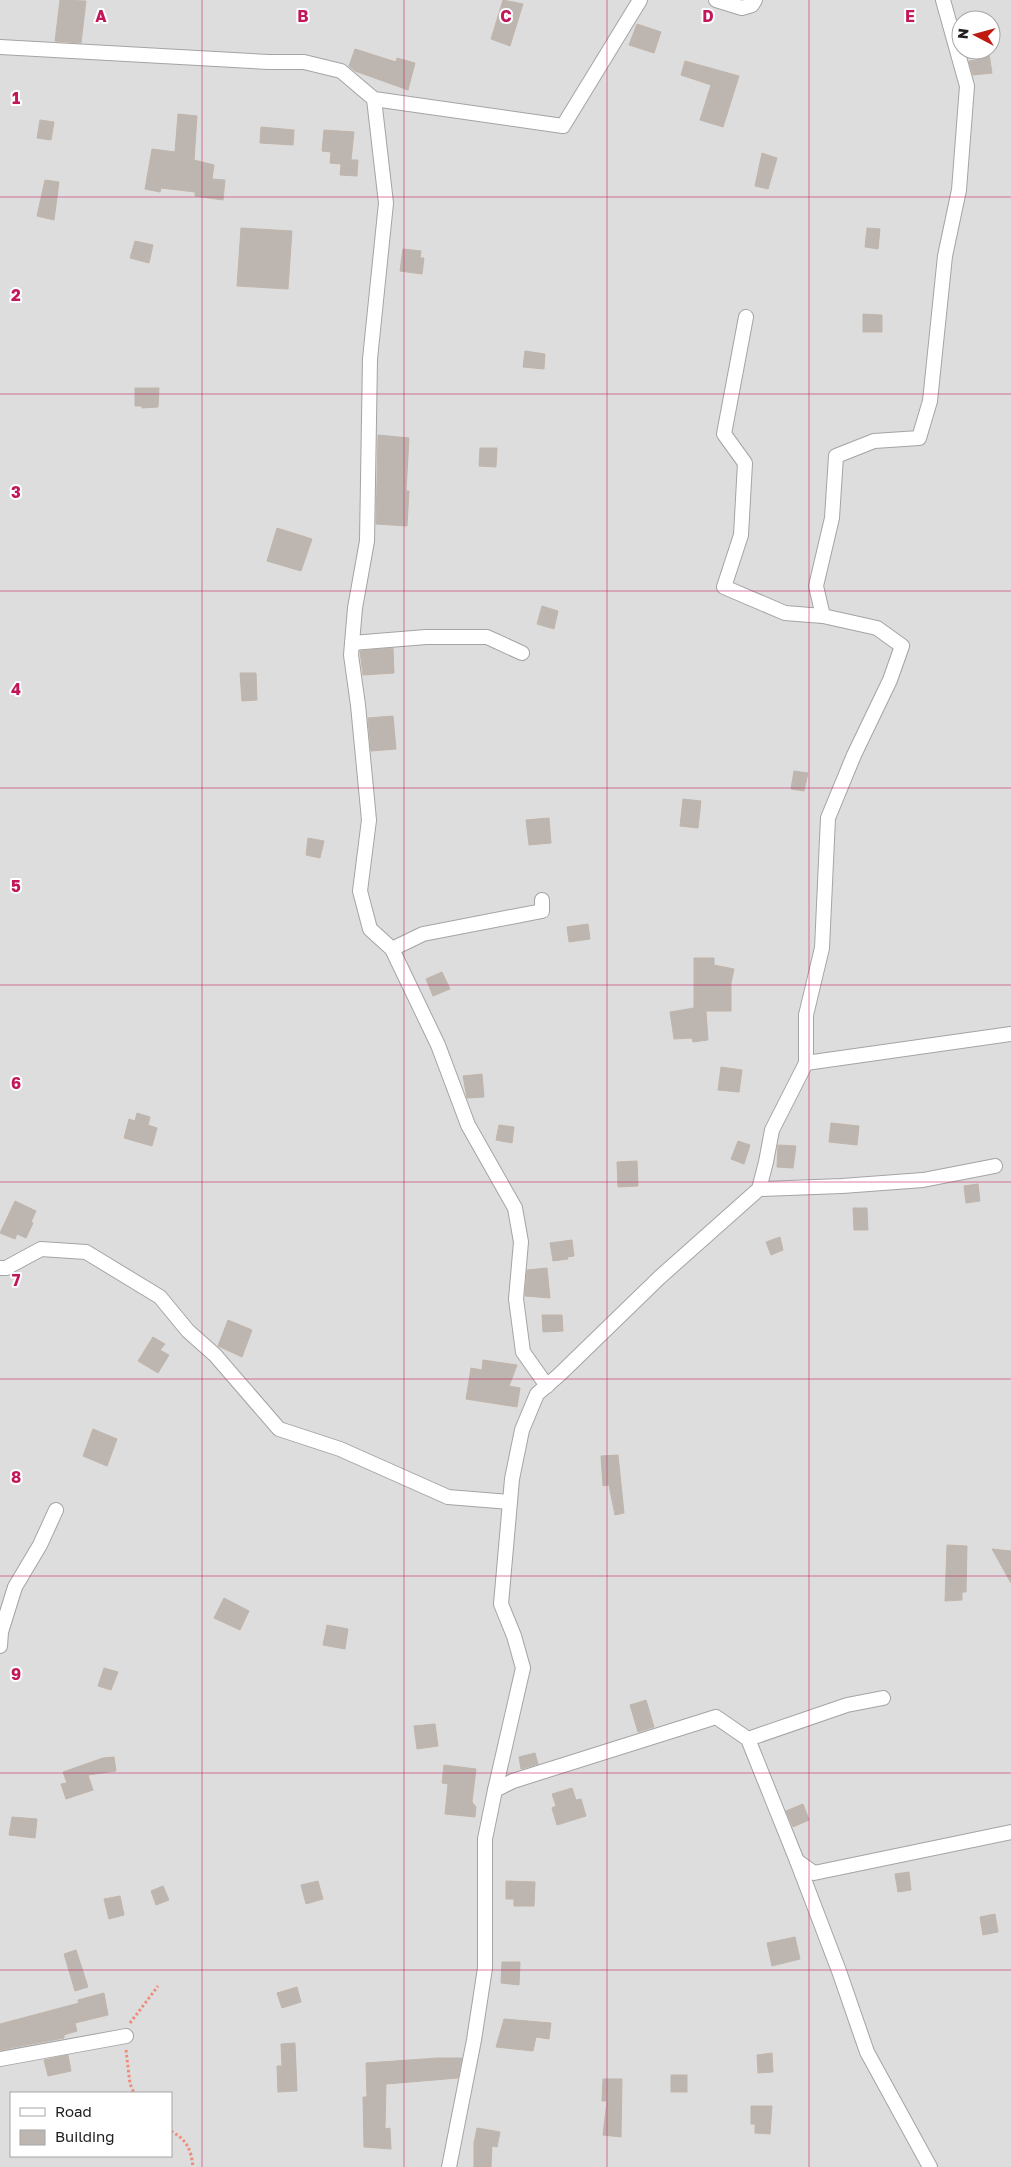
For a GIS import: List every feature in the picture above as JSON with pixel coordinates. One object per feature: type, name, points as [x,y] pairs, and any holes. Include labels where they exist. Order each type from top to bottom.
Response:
[{"type":"street","points":[[0,47],[269,62],[304,62],[340,70],[374,99],[563,126],[640,0]]},
{"type":"street","points":[[716,0],[742,8],[752,5],[755,0]]},
{"type":"street","points":[[823,616],[816,586],[832,518],[836,456],[874,441],[920,438],[930,401],[945,256],[959,190],[967,86],[943,0]]},
{"type":"street","points":[[374,99],[386,203],[370,359],[367,541],[354,608],[351,655],[358,705],[369,820],[360,891],[370,929],[392,949],[438,1045],[468,1126],[515,1208],[520,1242],[516,1299],[523,1352],[547,1386]]},
{"type":"street","points":[[449,2167],[486,1968],[485,1839],[523,1668],[514,1636],[501,1604],[512,1479],[522,1430],[537,1394],[660,1277],[759,1189],[772,1130],[806,1063],[806,1015],[822,948],[828,818],[854,755],[890,680],[902,646],[877,628],[823,616],[785,613],[724,587],[741,535],[745,463],[724,434],[746,317]]},
{"type":"street","points":[[352,643],[426,637],[487,637],[522,653]]},
{"type":"street","points":[[392,949],[423,934],[542,911],[542,900]]},
{"type":"street","points":[[806,1063],[1011,1034]]},
{"type":"street","points":[[759,1189],[842,1186],[922,1180],[994,1166]]},
{"type":"street","points":[[0,1268],[6,1268],[41,1249],[86,1252],[160,1297],[188,1331],[215,1355],[279,1429],[340,1449],[448,1497],[510,1502]]},
{"type":"street","points":[[0,1646],[1,1632],[15,1587],[40,1545],[56,1510]]},
{"type":"street","points":[[748,1739],[847,1705],[883,1698]]},
{"type":"street","points":[[495,1790],[513,1781],[716,1718],[748,1739],[840,1971],[867,2052],[930,2167]]},
{"type":"street","points":[[797,1861],[814,1873],[1011,1832]]},
{"type":"street","points":[[0,2059],[126,2036]]},
{"type":"path","points":[[172,2132],[183,2138],[192,2153],[193,2167]]},
{"type":"shaded area","points":[[0,0],[1011,0],[1011,2167],[0,2167]]},
{"type":"building","points":[[60,0],[86,1],[81,43],[55,41]]},
{"type":"building","points":[[503,0],[523,4],[510,46],[491,39]]},
{"type":"building","points":[[637,24],[661,32],[654,53],[629,45]]},
{"type":"building","points":[[355,49],[396,62],[397,58],[415,63],[408,90],[355,71],[349,66]]},
{"type":"building","points":[[990,60],[992,73],[973,75],[969,61]]},
{"type":"building","points":[[685,61],[739,76],[723,127],[700,120],[711,85],[681,75]]},
{"type":"building","points":[[178,114],[197,116],[194,160],[214,165],[212,179],[225,180],[223,200],[195,196],[195,192],[161,188],[160,192],[145,189],[152,149],[175,152]]},
{"type":"building","points":[[40,120],[54,122],[51,140],[37,138]]},
{"type":"building","points":[[261,127],[294,130],[293,145],[260,143]]},
{"type":"building","points":[[324,130],[354,132],[351,160],[358,160],[357,176],[340,175],[341,164],[330,163],[331,152],[322,151]]},
{"type":"building","points":[[762,153],[777,158],[768,189],[755,186]]},
{"type":"building","points":[[45,180],[59,182],[54,220],[37,216]]},
{"type":"building","points":[[241,228],[292,231],[288,289],[237,286]]},
{"type":"building","points":[[867,228],[880,229],[878,249],[865,247]]},
{"type":"building","points":[[135,241],[153,245],[149,263],[130,258]]},
{"type":"building","points":[[403,249],[421,251],[420,258],[424,258],[422,274],[400,271]]},
{"type":"building","points":[[863,314],[882,315],[882,332],[863,332]]},
{"type":"building","points":[[525,351],[545,354],[544,369],[523,367]]},
{"type":"building","points":[[135,388],[159,388],[158,407],[142,408],[142,406],[135,406]]},
{"type":"building","points":[[378,435],[409,438],[406,491],[409,491],[407,526],[376,524]]},
{"type":"building","points":[[480,448],[497,448],[496,467],[479,466]]},
{"type":"building","points":[[277,528],[312,539],[301,571],[267,561]]},
{"type":"building","points":[[542,606],[558,611],[554,629],[537,624]]},
{"type":"building","points":[[393,648],[394,673],[363,675],[360,651]]},
{"type":"building","points":[[240,673],[256,673],[257,700],[242,701]]},
{"type":"building","points":[[393,716],[396,749],[371,751],[368,718]]},
{"type":"building","points":[[794,771],[808,773],[804,791],[791,789]]},
{"type":"building","points":[[683,799],[701,801],[698,828],[680,826]]},
{"type":"building","points":[[549,818],[551,843],[529,845],[526,820]]},
{"type":"building","points":[[308,838],[324,841],[320,858],[306,855]]},
{"type":"building","points":[[588,924],[590,939],[569,942],[567,927]]},
{"type":"building","points":[[694,958],[714,958],[714,965],[734,969],[731,983],[731,1011],[706,1011],[708,1040],[693,1042],[692,1038],[674,1039],[670,1012],[694,1008]]},
{"type":"building","points":[[442,972],[450,989],[433,996],[426,979]]},
{"type":"building","points":[[721,1067],[742,1070],[739,1092],[718,1090]]},
{"type":"building","points":[[482,1074],[484,1097],[467,1098],[463,1076]]},
{"type":"building","points":[[137,1113],[150,1117],[148,1125],[157,1128],[152,1146],[124,1138],[129,1119],[135,1121]]},
{"type":"building","points":[[831,1123],[859,1126],[857,1145],[829,1142]]},
{"type":"building","points":[[499,1125],[514,1127],[512,1143],[496,1140]]},
{"type":"building","points":[[738,1141],[750,1145],[744,1164],[731,1159]]},
{"type":"building","points":[[778,1145],[796,1146],[793,1168],[777,1167]]},
{"type":"building","points":[[637,1161],[638,1186],[618,1187],[617,1162]]},
{"type":"building","points":[[978,1184],[980,1201],[966,1203],[964,1186]]},
{"type":"building","points":[[15,1201],[36,1211],[26,1238],[17,1234],[15,1239],[0,1233]]},
{"type":"building","points":[[853,1208],[867,1208],[868,1230],[854,1230]]},
{"type":"building","points":[[780,1237],[783,1250],[771,1255],[766,1242]]},
{"type":"building","points":[[572,1240],[574,1256],[567,1257],[568,1259],[553,1261],[550,1243]]},
{"type":"building","points":[[547,1268],[550,1298],[525,1296],[527,1270]]},
{"type":"building","points":[[542,1315],[562,1315],[563,1331],[543,1332]]},
{"type":"building","points":[[228,1320],[252,1330],[242,1357],[218,1346]]},
{"type":"building","points":[[153,1337],[165,1344],[160,1350],[169,1355],[158,1373],[138,1361]]},
{"type":"building","points":[[483,1360],[517,1365],[509,1386],[520,1388],[517,1407],[466,1399],[471,1368],[482,1370]]},
{"type":"building","points":[[93,1429],[117,1439],[107,1466],[83,1456]]},
{"type":"building","points":[[618,1455],[624,1513],[615,1515],[609,1485],[603,1486],[601,1456]]},
{"type":"building","points":[[947,1545],[967,1546],[966,1592],[962,1592],[962,1600],[945,1601]]},
{"type":"building","points":[[992,1549],[1011,1551],[1011,1583]]},
{"type":"building","points":[[224,1598],[249,1611],[240,1630],[214,1618]]},
{"type":"building","points":[[327,1625],[348,1629],[345,1649],[323,1645]]},
{"type":"building","points":[[104,1668],[118,1672],[111,1690],[98,1686]]},
{"type":"building","points":[[646,1700],[654,1727],[638,1732],[630,1705]]},
{"type":"building","points":[[435,1724],[438,1746],[417,1749],[414,1726]]},
{"type":"building","points":[[535,1753],[538,1764],[521,1769],[519,1757]]},
{"type":"building","points":[[114,1757],[116,1771],[88,1775],[93,1790],[66,1799],[61,1784],[67,1783],[63,1772],[103,1758]]},
{"type":"building","points":[[444,1765],[476,1769],[472,1802],[476,1807],[475,1817],[445,1814],[448,1784],[442,1783]]},
{"type":"building","points":[[572,1788],[576,1800],[581,1799],[586,1816],[557,1825],[552,1808],[556,1806],[552,1794]]},
{"type":"building","points":[[803,1804],[809,1820],[793,1827],[786,1811]]},
{"type":"building","points":[[12,1817],[37,1819],[35,1838],[9,1835]]},
{"type":"building","points":[[909,1872],[911,1890],[898,1892],[895,1874]]},
{"type":"building","points":[[318,1881],[323,1899],[306,1904],[301,1885]]},
{"type":"building","points":[[506,1881],[535,1882],[534,1906],[514,1906],[514,1899],[506,1899]]},
{"type":"building","points":[[163,1886],[169,1900],[156,1905],[151,1891]]},
{"type":"building","points":[[120,1896],[124,1915],[109,1919],[104,1899]]},
{"type":"building","points":[[995,1914],[998,1932],[983,1935],[980,1917]]},
{"type":"building","points":[[795,1937],[800,1959],[772,1966],[767,1943]]},
{"type":"building","points":[[76,1950],[88,1987],[75,1991],[64,1954]]},
{"type":"building","points":[[502,1962],[520,1962],[519,1985],[501,1983]]},
{"type":"building","points":[[297,1987],[301,2002],[282,2008],[277,1993]]},
{"type":"building","points":[[104,1993],[108,2015],[75,2023],[77,2031],[64,2035],[64,2038],[0,2050],[0,2024],[79,2003],[78,2000]]},
{"type":"building","points":[[504,2019],[551,2023],[549,2039],[536,2037],[533,2051],[496,2047]]},
{"type":"building","points":[[295,2043],[297,2091],[278,2092],[277,2066],[282,2066],[281,2044]]},
{"type":"building","points":[[772,2053],[773,2072],[758,2073],[757,2055]]},
{"type":"building","points":[[68,2055],[71,2071],[48,2076],[44,2060]]},
{"type":"building","points":[[462,2058],[458,2078],[386,2084],[385,2129],[390,2128],[391,2149],[364,2147],[363,2097],[367,2097],[366,2063]]},
{"type":"building","points":[[671,2075],[687,2075],[687,2092],[671,2092]]},
{"type":"building","points":[[603,2079],[622,2079],[621,2137],[603,2135],[607,2101],[602,2101]]},
{"type":"building","points":[[751,2106],[772,2106],[770,2134],[755,2133],[755,2124],[751,2124]]},
{"type":"building","points":[[477,2128],[500,2132],[497,2147],[492,2146],[491,2167],[474,2167],[474,2143]]}]
